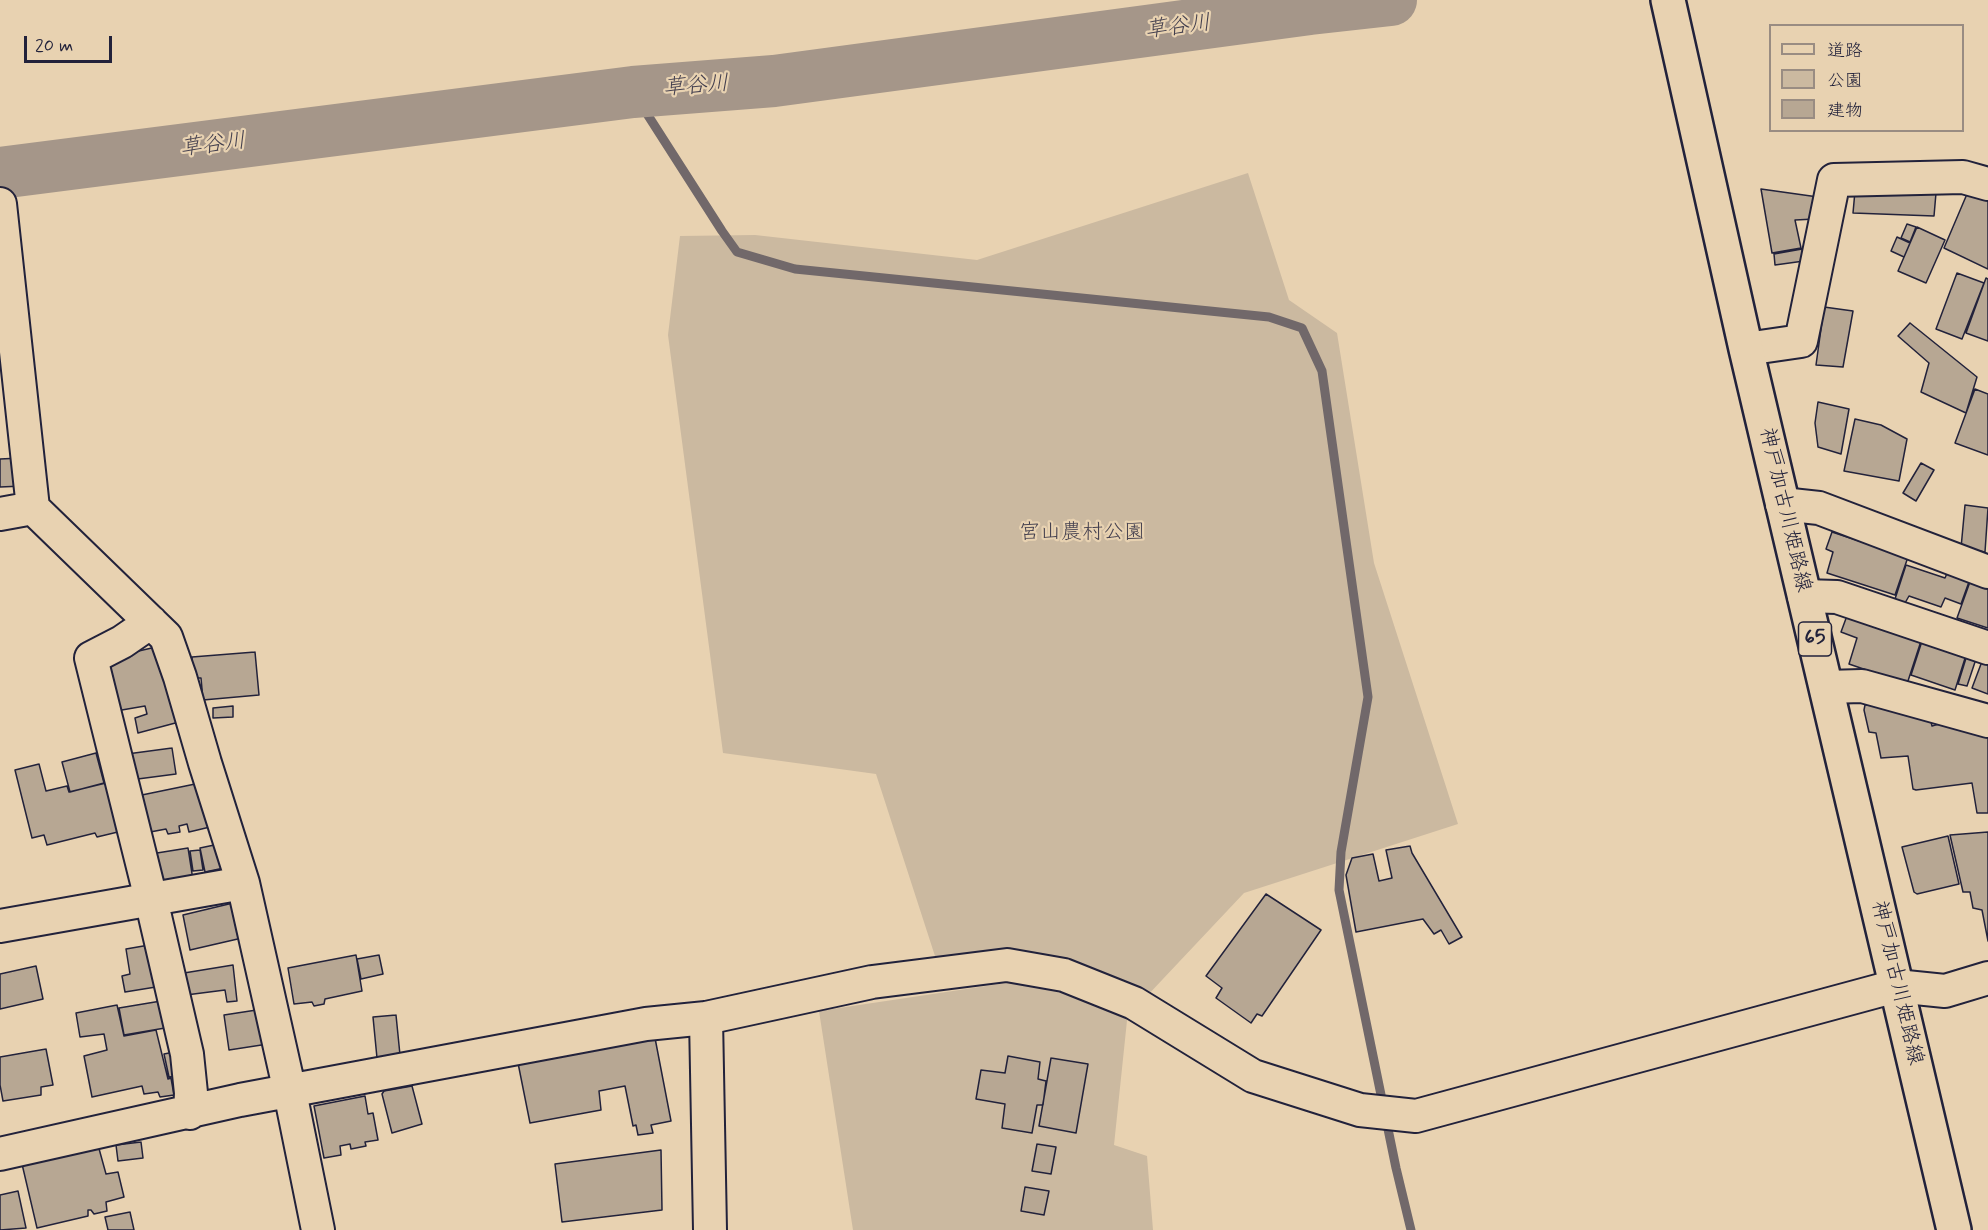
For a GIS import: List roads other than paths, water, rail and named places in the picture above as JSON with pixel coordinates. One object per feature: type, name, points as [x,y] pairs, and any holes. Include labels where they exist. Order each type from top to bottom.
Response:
[{"type":"main road","name":"神戸加古川姫路線","points":[[1668,0],[1782,504],[1954,1230]]},
{"type":"street","points":[[1746,349],[1802,341],[1834,180],[1963,177],[1988,184]]},
{"type":"street","points":[[1,216],[33,508],[166,638],[243,882],[318,1230]]},
{"type":"street","points":[[1782,504],[1819,508],[1988,570]]},
{"type":"street","points":[[0,514],[33,508]]},
{"type":"street","points":[[1804,596],[1837,597],[1988,648]]},
{"type":"street","points":[[151,622],[122,642],[91,658],[187,1054],[191,1093],[190,1113]]},
{"type":"street","points":[[1826,687],[1862,686],[1988,722]]},
{"type":"street","points":[[0,926],[243,882]]},
{"type":"street","points":[[0,1154],[240,1100],[646,1024],[705,1018],[872,982],[1007,965],[1064,975],[1134,1003],[1253,1076],[1360,1110],[1416,1116],[1896,986],[1945,991],[1988,1000]]},
{"type":"street","points":[[1945,991],[1988,978]]},
{"type":"street","points":[[705,1018],[710,1230]]},
{"type":"waterway","name":"草谷川","points":[[0,173],[633,92],[774,81],[1391,0]]},
{"type":"waterway","points":[[633,92],[737,252],[795,269],[1269,317],[1302,328],[1322,371],[1368,697],[1341,852],[1339,890],[1396,1168],[1411,1230]]},
{"type":"park label","name":"宮山農村公園","points":[[1082,534]]}]
